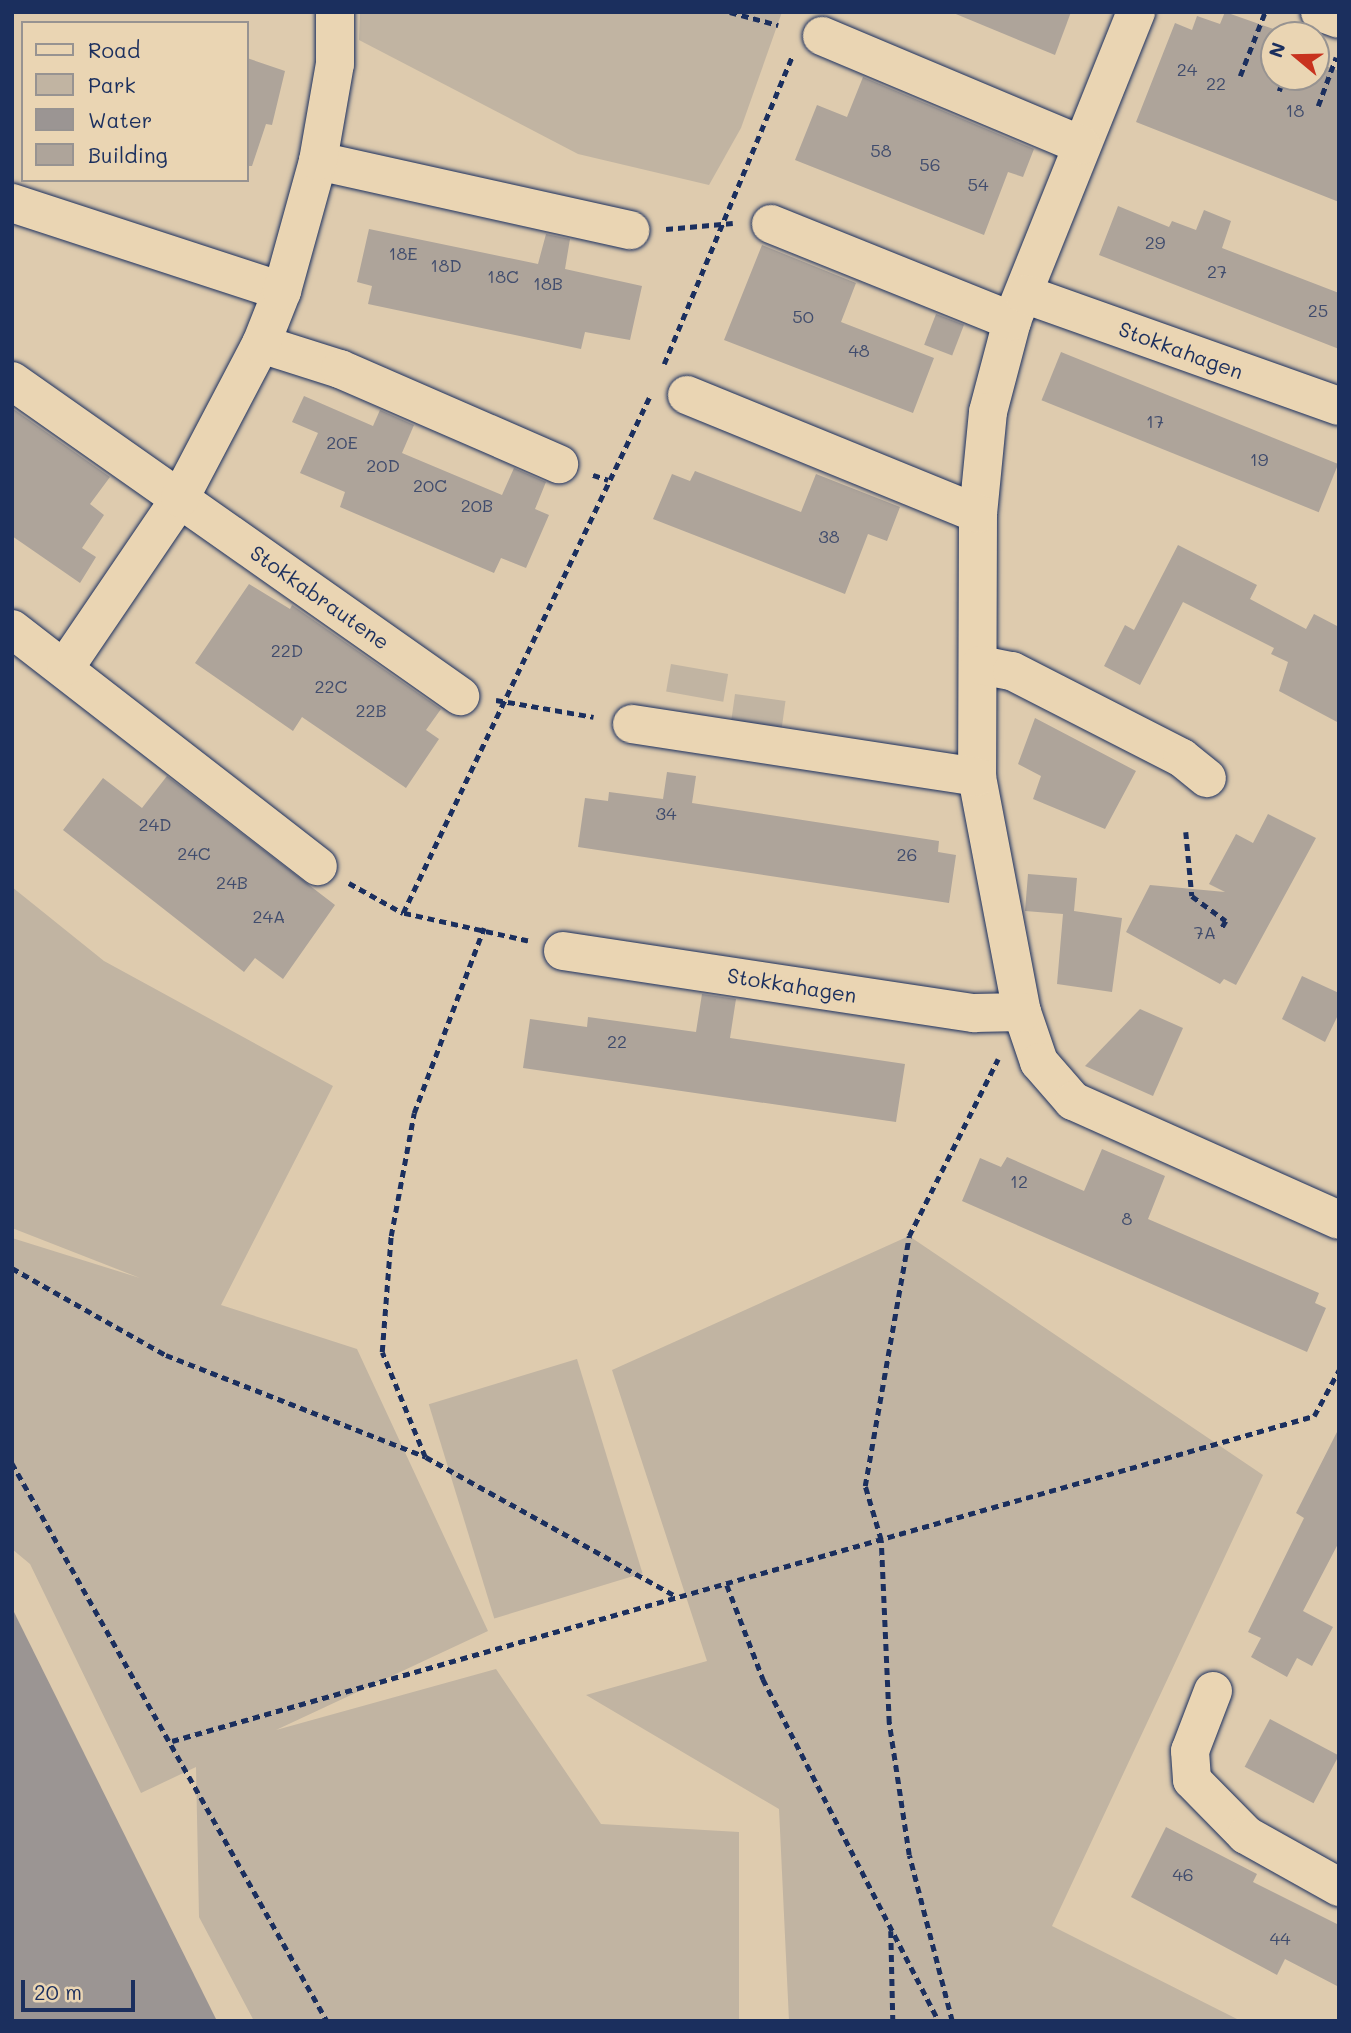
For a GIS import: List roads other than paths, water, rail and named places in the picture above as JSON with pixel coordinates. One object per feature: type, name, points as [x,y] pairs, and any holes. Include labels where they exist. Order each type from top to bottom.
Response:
[{"type":"street","points":[[66,666],[180,498],[261,344],[282,291],[318,161],[335,64],[335,12]]},
{"type":"street","points":[[1136,12],[1018,307],[988,412],[978,514],[980,665],[977,777],[1022,1012],[1040,1062],[1073,1101],[1339,1220]]},
{"type":"street","points":[[1320,12],[1339,19]]},
{"type":"street","points":[[807,45],[1081,145]]},
{"type":"street","points":[[318,161],[630,230]]},
{"type":"street","points":[[12,202],[282,291]]},
{"type":"street","name":"Stokkahagen","points":[[771,225],[1018,307],[1339,406]]},
{"type":"street","points":[[261,344],[340,369],[559,464]]},
{"type":"street","name":"Stokkabrautene","points":[[12,381],[460,696]]},
{"type":"street","points":[[666,387],[978,514]]},
{"type":"street","points":[[12,629],[66,666],[318,866]]},
{"type":"street","points":[[980,665],[1012,671],[1182,758],[1208,778]]},
{"type":"street","points":[[632,724],[977,777]]},
{"type":"street","name":"Stokkahagen","points":[[562,951],[974,1013],[1022,1012]]},
{"type":"street","points":[[1213,1691],[1190,1751],[1192,1780],[1246,1835],[1339,1887]]},
{"type":"water","points":[[12,1608],[217,2021],[12,2021]]}]
